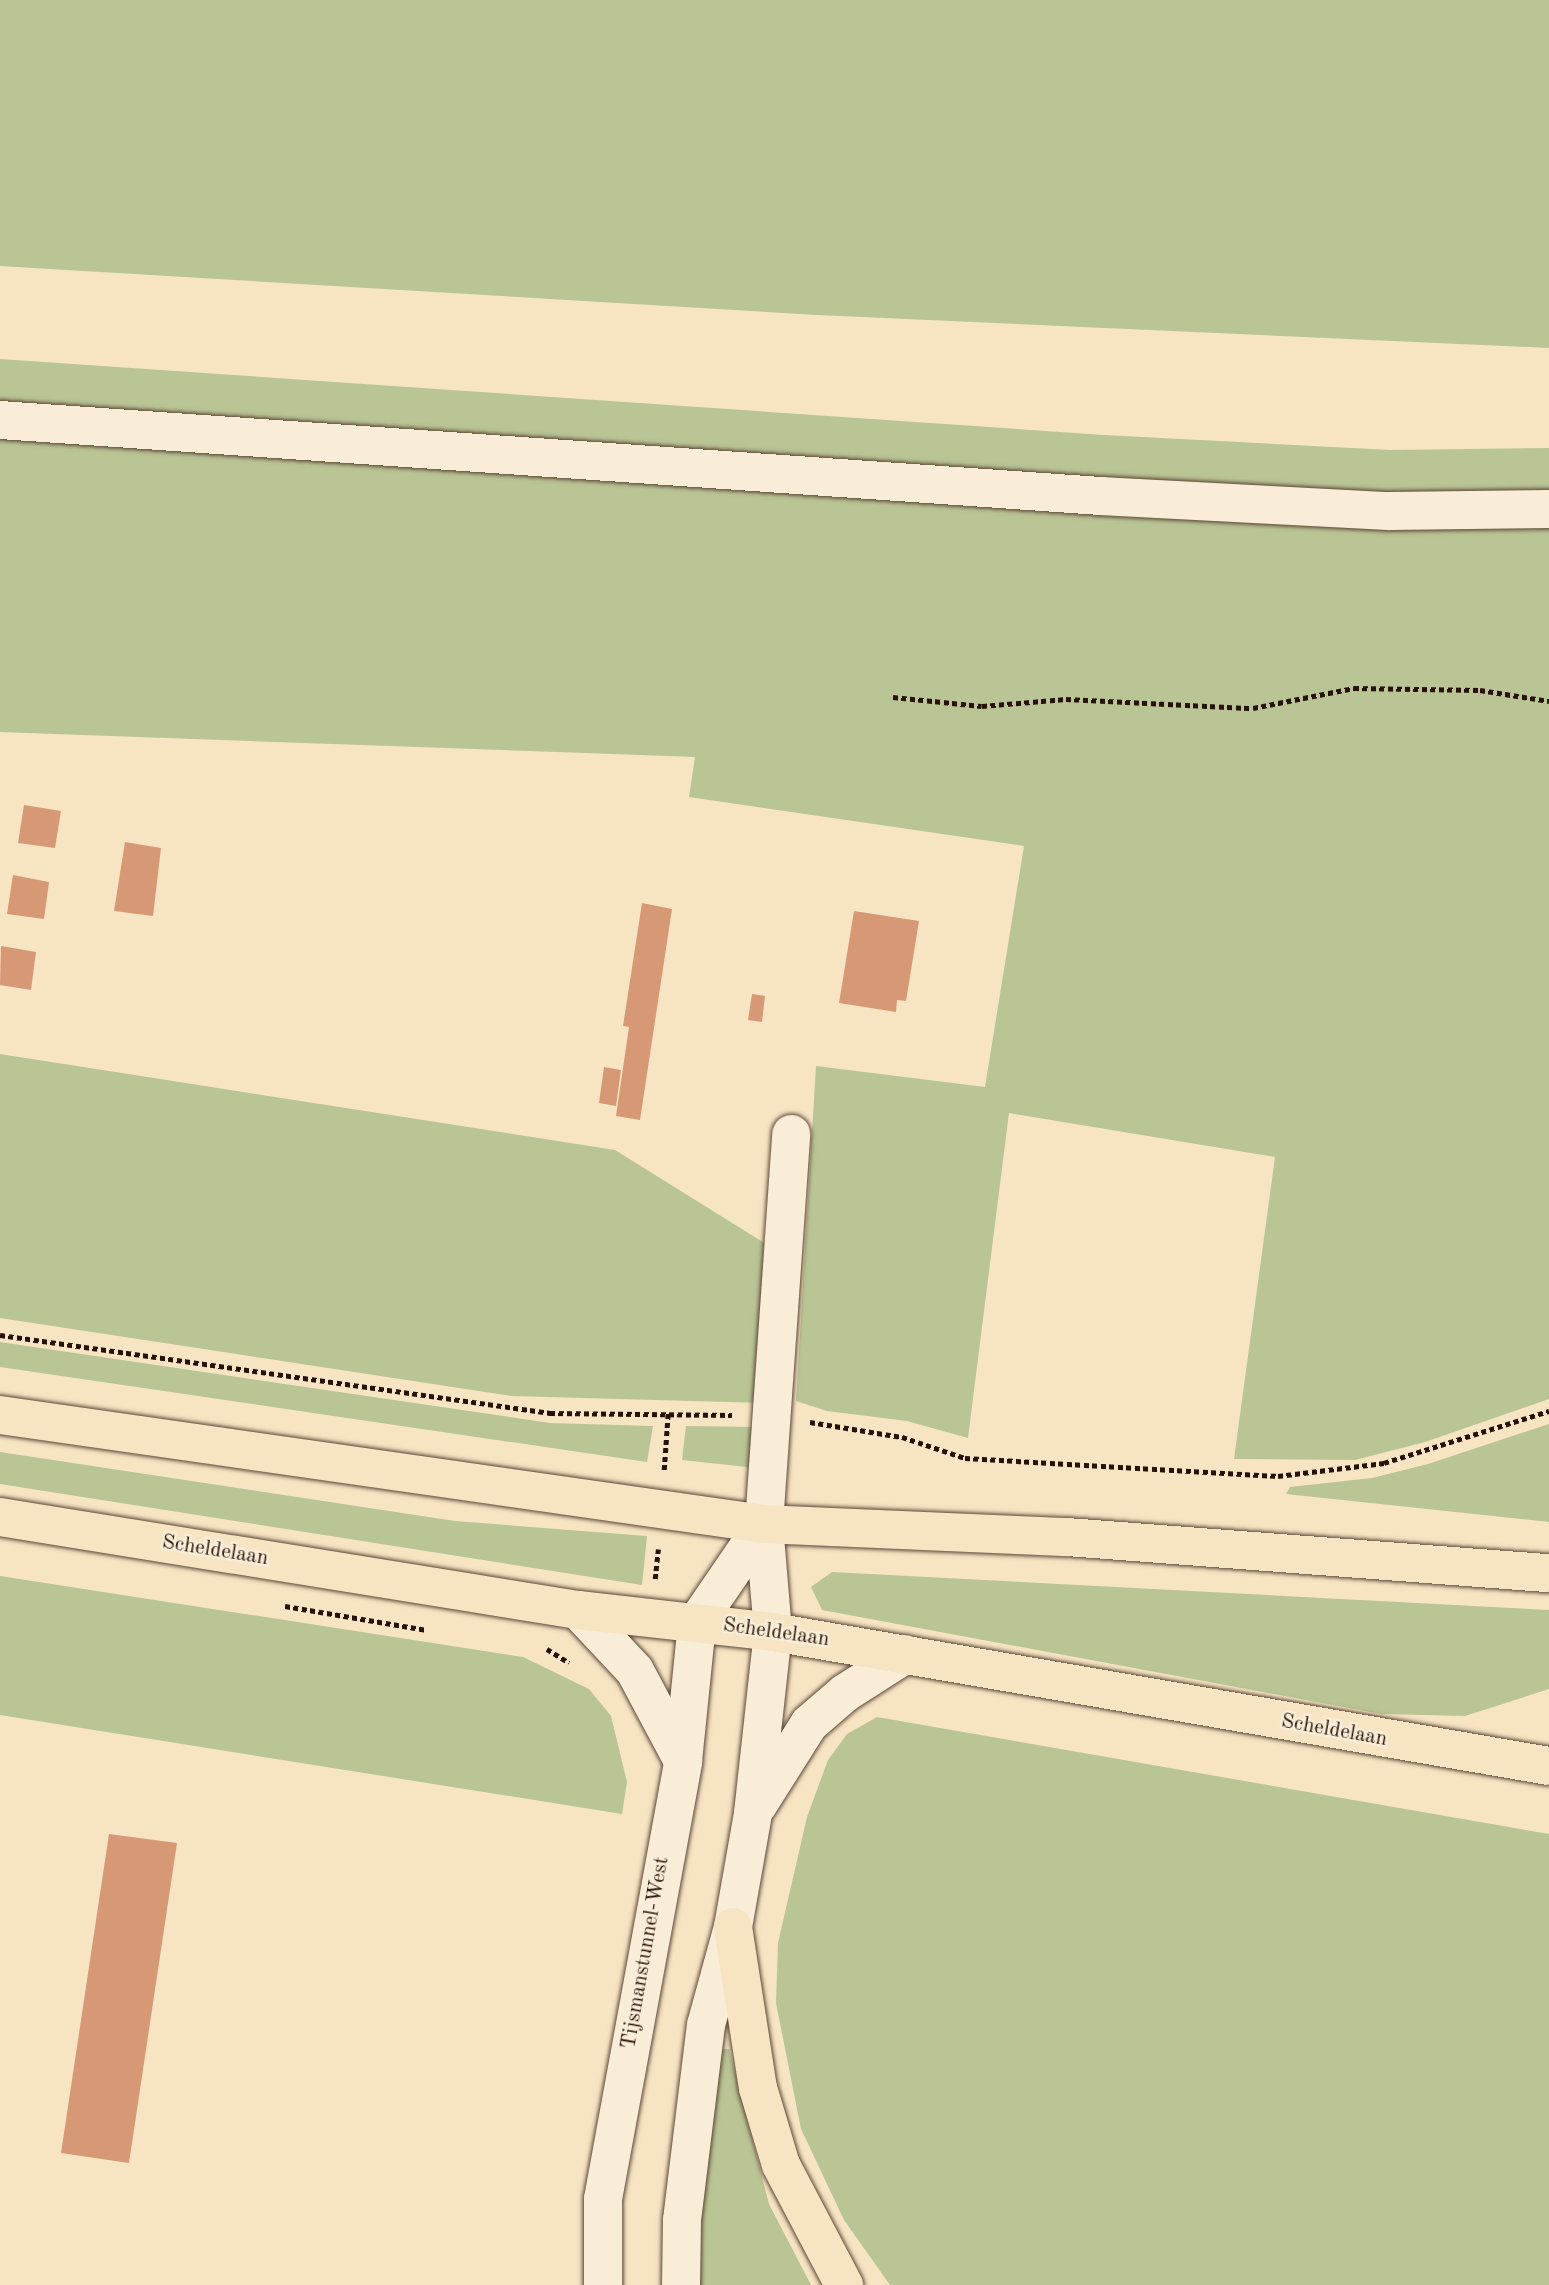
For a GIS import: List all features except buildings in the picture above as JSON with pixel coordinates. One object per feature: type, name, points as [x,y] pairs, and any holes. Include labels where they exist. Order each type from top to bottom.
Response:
[{"type":"main road","points":[[0,1415],[764,1524],[1066,1537],[1549,1573]]},
{"type":"main road","name":"Scheldelaan","points":[[0,1517],[578,1610],[773,1632],[1549,1766]]},
{"type":"main road","points":[[733,1927],[758,2088],[781,2165],[844,2285]]},
{"type":"street","points":[[0,420],[1100,496],[1389,511],[1549,509]]},
{"type":"street","points":[[681,2285],[682,2220],[706,2025],[733,1927],[753,1813],[773,1632],[764,1524],[791,1134]]},
{"type":"street","points":[[698,1622],[764,1524]]},
{"type":"street","points":[[578,1610],[635,1671],[683,1761]]},
{"type":"street","name":"Tijsmanstunnel-West","points":[[603,2285],[603,2199],[683,1761],[698,1622]]},
{"type":"street","points":[[753,1813],[809,1724],[845,1693],[906,1654]]},
{"type":"path","points":[[893,697],[982,706],[1066,699],[1240,708],[1354,688],[1480,690],[1549,701]]},
{"type":"green space","points":[[0,0],[1549,0],[1549,348],[817,315],[0,266]]},
{"type":"green space","points":[[0,359],[1104,435],[1390,450],[1549,448],[1549,1399],[1425,1442],[1355,1460],[1234,1459],[1275,1157],[1009,1113],[968,1438],[907,1421],[827,1411],[796,1401],[816,1066],[985,1087],[1024,846],[689,797],[695,757],[0,732]]},
{"type":"green space","points":[[0,1054],[615,1150],[766,1244],[763,1403],[512,1396],[0,1318]]},
{"type":"green space","points":[[0,1342],[550,1423],[653,1426],[647,1462],[0,1367]]},
{"type":"green space","points":[[1549,1424],[1549,1522],[1286,1494],[1290,1487],[1372,1478],[1428,1464]]},
{"type":"green space","points":[[686,1426],[759,1427],[756,1468],[682,1460]]},
{"type":"green space","points":[[0,1452],[455,1521],[647,1536],[642,1585],[0,1484]]},
{"type":"green space","points":[[832,1572],[1549,1610],[1549,1689],[1465,1716],[1381,1714],[822,1610],[811,1587]]},
{"type":"green space","points":[[0,1576],[523,1657],[589,1689],[611,1716],[627,1782],[622,1814],[0,1715]]},
{"type":"green space","points":[[877,1717],[1549,1834],[1549,2285],[890,2285],[844,2220],[801,2129],[776,2003],[778,1943],[807,1817],[828,1760],[847,1734]]},
{"type":"green space","points":[[714,2049],[729,2049],[769,2204],[811,2285],[692,2285]]}]
